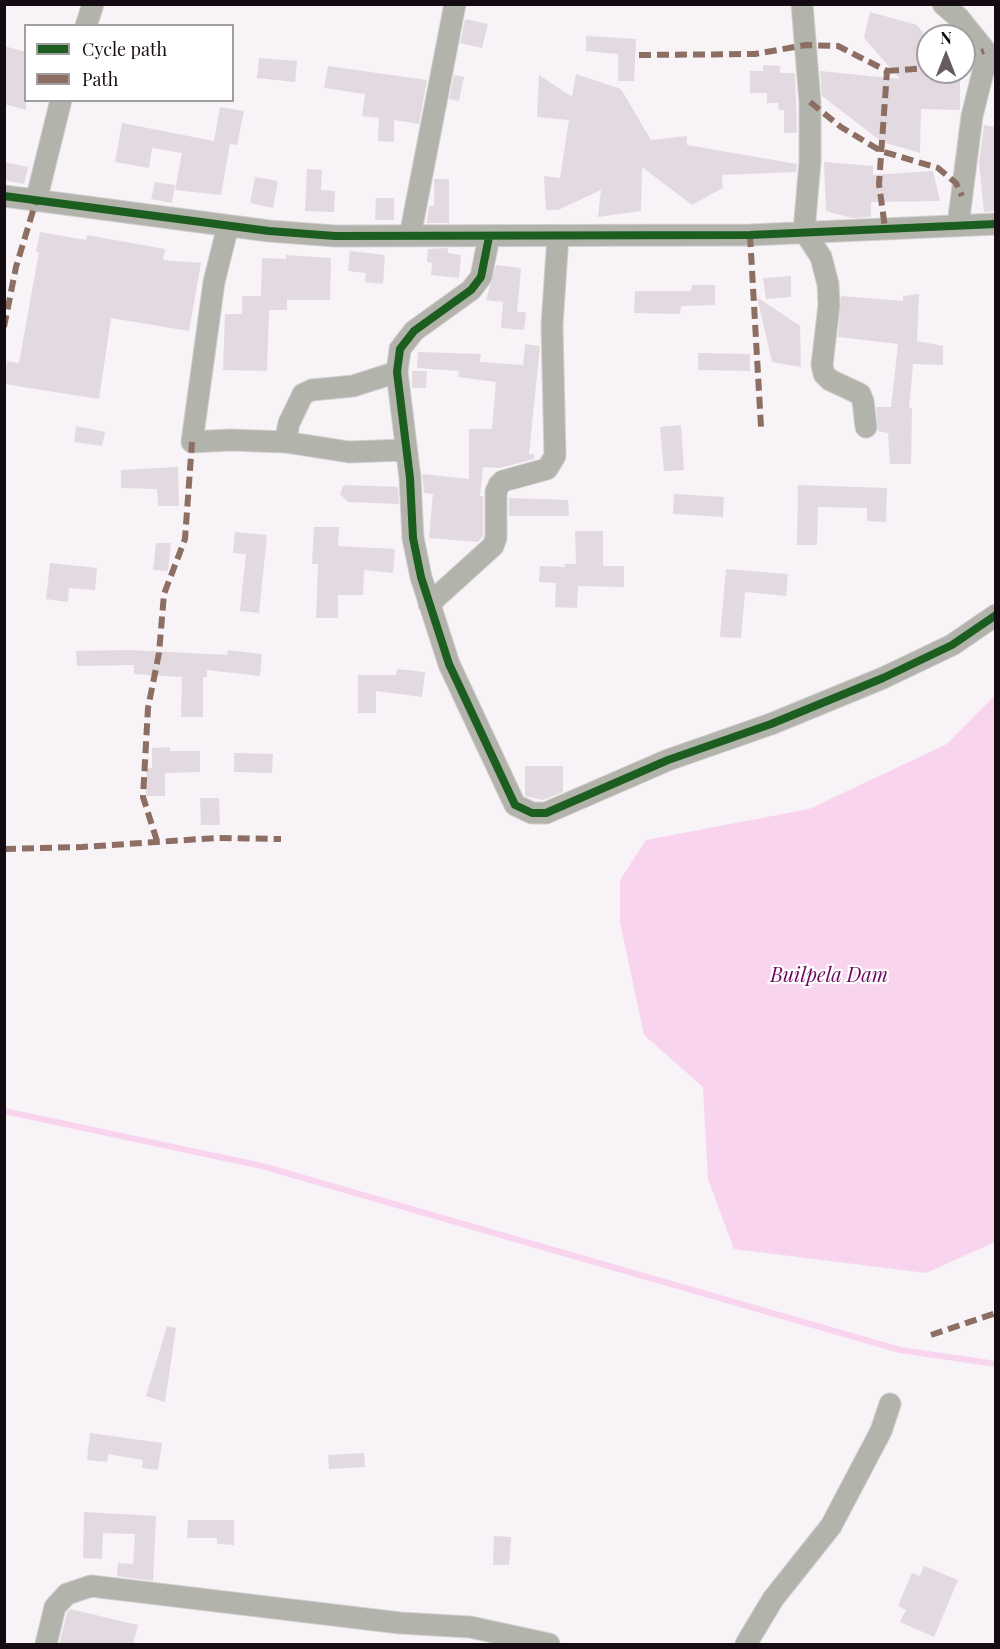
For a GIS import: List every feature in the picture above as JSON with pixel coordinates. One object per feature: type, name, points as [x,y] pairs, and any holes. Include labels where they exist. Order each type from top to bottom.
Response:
[{"type":"street","points":[[87,24],[93,4]]},
{"type":"street","points":[[410,236],[455,4]]},
{"type":"street","points":[[802,4],[810,102],[810,162],[804,231],[821,257],[828,284],[829,305],[822,365],[824,374],[830,380],[860,394],[866,427]]},
{"type":"street","points":[[943,4],[958,18],[991,60],[972,116],[958,225]]},
{"type":"street","points":[[36,201],[61,102]]},
{"type":"street","points":[[4,196],[228,226],[335,237],[750,235],[996,224]]},
{"type":"street","points":[[228,226],[214,282],[192,442],[230,440],[285,442],[349,452],[405,450]]},
{"type":"street","points":[[489,237],[481,277],[471,290],[414,331],[400,349],[397,372],[413,538],[429,604],[449,664],[515,805],[532,813],[546,813],[668,760],[771,724],[883,678],[952,645],[996,615]]},
{"type":"street","points":[[429,604],[494,546],[496,492],[499,485],[503,481],[547,469],[555,456],[552,325],[558,237]]},
{"type":"street","points":[[285,442],[289,423],[303,394],[312,390],[352,386],[397,372]]},
{"type":"street","points":[[746,1644],[773,1599],[831,1526],[881,1431],[890,1404]]},
{"type":"street","points":[[46,1644],[55,1608],[67,1594],[91,1586],[378,1621],[470,1627],[549,1644]]},
{"type":"water","name":"Builpela Dam","points":[[995,695],[995,1242],[926,1273],[734,1249],[708,1179],[703,1087],[644,1035],[620,922],[620,880],[646,840],[809,809],[947,744]]},
{"type":"building","points":[[870,12],[916,25],[916,84],[960,84],[960,110],[921,109],[920,153],[882,142],[822,96],[820,71],[900,79],[864,38]]},
{"type":"building","points":[[465,19],[488,24],[482,48],[460,43]]},
{"type":"building","points":[[586,36],[636,39],[634,81],[618,81],[618,54],[586,51]]},
{"type":"building","points":[[4,46],[24,51],[26,110],[4,104]]},
{"type":"building","points":[[259,58],[297,61],[295,82],[257,78]]},
{"type":"building","points":[[763,65],[780,66],[780,73],[795,73],[797,133],[784,133],[784,110],[779,110],[778,103],[767,103],[767,93],[750,93],[750,71],[763,71]]},
{"type":"building","points":[[328,66],[427,80],[419,124],[394,120],[394,142],[378,141],[379,118],[362,116],[365,94],[324,88]]},
{"type":"building","points":[[576,74],[621,89],[651,140],[687,136],[687,145],[797,164],[796,172],[722,175],[723,188],[692,205],[642,167],[641,211],[598,217],[601,190],[558,210],[546,210],[544,176],[560,178],[569,120],[537,117],[539,75],[572,97]]},
{"type":"building","points":[[454,75],[464,77],[459,101],[449,99]]},
{"type":"building","points":[[220,107],[244,111],[237,145],[230,144],[221,195],[175,190],[182,153],[152,148],[149,168],[115,162],[122,123],[214,141]]},
{"type":"building","points":[[984,125],[996,127],[996,211],[984,212],[979,163]]},
{"type":"building","points":[[4,162],[28,167],[24,184],[4,180]]},
{"type":"building","points":[[824,162],[873,166],[873,175],[933,171],[940,201],[871,202],[871,217],[852,218],[826,211]]},
{"type":"building","points":[[307,169],[322,170],[321,190],[335,191],[334,212],[305,211]]},
{"type":"building","points":[[255,177],[278,181],[273,208],[250,203]]},
{"type":"building","points":[[434,179],[449,179],[449,223],[427,223],[429,206],[434,206]]},
{"type":"building","points":[[155,182],[175,185],[172,203],[151,199]]},
{"type":"building","points":[[376,198],[394,198],[394,220],[375,220]]},
{"type":"building","points":[[40,232],[86,240],[87,235],[165,249],[163,260],[201,263],[189,331],[111,318],[99,399],[4,384],[7,361],[19,363],[39,252],[36,252]]},
{"type":"building","points":[[448,248],[448,253],[461,255],[459,278],[431,275],[432,263],[427,262],[428,249]]},
{"type":"building","points":[[350,251],[385,255],[383,284],[365,282],[366,273],[348,271]]},
{"type":"building","points":[[286,255],[331,258],[330,300],[287,300],[287,310],[269,310],[267,371],[223,370],[225,314],[242,314],[242,296],[261,296],[262,258],[286,259]]},
{"type":"building","points":[[496,265],[521,268],[517,312],[526,312],[524,330],[501,328],[503,302],[486,300]]},
{"type":"building","points":[[791,276],[791,297],[766,299],[763,278]]},
{"type":"building","points":[[692,285],[715,285],[715,305],[681,306],[680,314],[634,313],[635,291],[691,291]]},
{"type":"building","points":[[919,294],[917,341],[943,346],[943,365],[913,364],[909,408],[912,408],[911,464],[890,464],[888,433],[878,431],[876,407],[891,407],[898,344],[838,337],[841,296],[903,301],[903,296]]},
{"type":"building","points":[[757,297],[800,326],[801,367],[772,362]]},
{"type":"building","points":[[525,344],[540,346],[529,454],[534,454],[534,459],[500,468],[483,467],[480,496],[483,496],[483,536],[478,542],[429,538],[433,494],[424,493],[422,474],[469,479],[469,429],[492,429],[496,382],[458,377],[459,371],[417,368],[418,352],[481,354],[480,362],[523,365]]},
{"type":"building","points":[[698,353],[750,354],[750,371],[698,370]]},
{"type":"building","points":[[412,371],[427,371],[426,388],[412,388]]},
{"type":"building","points":[[681,425],[684,470],[664,471],[660,427]]},
{"type":"building","points":[[76,426],[105,432],[102,446],[74,442]]},
{"type":"building","points":[[178,467],[179,506],[158,506],[157,489],[121,488],[121,470]]},
{"type":"building","points":[[798,485],[887,488],[886,522],[867,521],[867,508],[818,507],[817,545],[797,545]]},
{"type":"building","points":[[343,486],[398,487],[399,504],[348,502],[340,494]]},
{"type":"building","points":[[674,494],[724,497],[723,517],[673,514]]},
{"type":"building","points":[[509,498],[568,500],[569,516],[509,516]]},
{"type":"building","points":[[314,527],[339,527],[338,546],[395,549],[393,573],[364,570],[363,595],[338,595],[338,618],[316,618],[318,564],[312,564]]},
{"type":"building","points":[[575,531],[603,531],[603,566],[624,566],[624,587],[578,586],[577,608],[555,607],[556,583],[539,582],[540,566],[565,567],[565,564],[576,564]]},
{"type":"building","points":[[235,532],[267,535],[259,613],[240,611],[246,554],[233,553]]},
{"type":"building","points":[[156,543],[171,543],[168,571],[153,570]]},
{"type":"building","points":[[50,563],[97,568],[95,590],[69,588],[68,602],[46,599]]},
{"type":"building","points":[[726,569],[788,574],[786,596],[745,592],[741,638],[720,637]]},
{"type":"building","points":[[130,650],[227,655],[228,650],[262,654],[260,676],[207,670],[207,677],[203,677],[203,717],[181,717],[182,677],[134,674],[134,665],[77,666],[76,651]]},
{"type":"building","points":[[397,669],[425,672],[422,697],[376,691],[376,713],[358,713],[358,675],[396,675]]},
{"type":"building","points":[[170,747],[170,751],[200,751],[200,772],[165,773],[165,796],[146,796],[147,768],[152,768],[152,748]]},
{"type":"building","points":[[234,753],[273,754],[272,773],[234,772]]},
{"type":"building","points":[[525,766],[563,766],[563,792],[543,800],[525,796]]},
{"type":"building","points":[[200,798],[219,798],[220,825],[201,825]]},
{"type":"building","points":[[167,1326],[176,1328],[165,1402],[146,1396]]},
{"type":"building","points":[[90,1433],[162,1443],[158,1470],[142,1468],[143,1460],[108,1454],[107,1462],[87,1460]]},
{"type":"building","points":[[364,1453],[365,1467],[329,1469],[328,1455]]},
{"type":"building","points":[[84,1512],[156,1516],[153,1581],[117,1576],[118,1563],[133,1564],[135,1534],[103,1533],[102,1559],[83,1558]]},
{"type":"building","points":[[188,1520],[234,1520],[234,1545],[217,1544],[217,1538],[187,1538]]},
{"type":"building","points":[[494,1536],[511,1537],[509,1565],[493,1565]]},
{"type":"building","points":[[924,1566],[958,1580],[934,1637],[900,1622],[906,1610],[898,1606],[912,1573],[920,1576]]},
{"type":"building","points":[[70,1609],[138,1625],[133,1644],[59,1644]]},
{"type":"waterway","points":[[4,1111],[262,1166],[900,1350],[996,1364]]},
{"type":"marked path","points":[[639,55],[755,54],[806,45],[838,46],[887,71],[879,184],[885,228]]},
{"type":"marked path","points":[[976,53],[984,51]]},
{"type":"marked path","points":[[887,71],[916,69]]},
{"type":"marked path","points":[[810,102],[841,127],[881,151],[938,168],[956,183],[962,196]]},
{"type":"marked path","points":[[4,327],[16,267],[36,201]]},
{"type":"marked path","points":[[750,235],[761,427]]},
{"type":"marked path","points":[[157,841],[143,797],[148,708],[159,653],[164,594],[185,539],[192,442]]},
{"type":"marked path","points":[[4,849],[82,847],[216,838],[281,839]]},
{"type":"marked path","points":[[931,1335],[996,1313]]},
{"type":"cycle path","points":[[4,196],[269,231],[335,236],[750,235],[996,224]]},
{"type":"cycle path","points":[[489,237],[481,277],[471,290],[414,331],[400,349],[397,372],[410,478],[413,538],[421,577],[449,664],[515,805],[532,813],[546,813],[668,760],[771,724],[883,678],[952,645],[996,615]]}]
